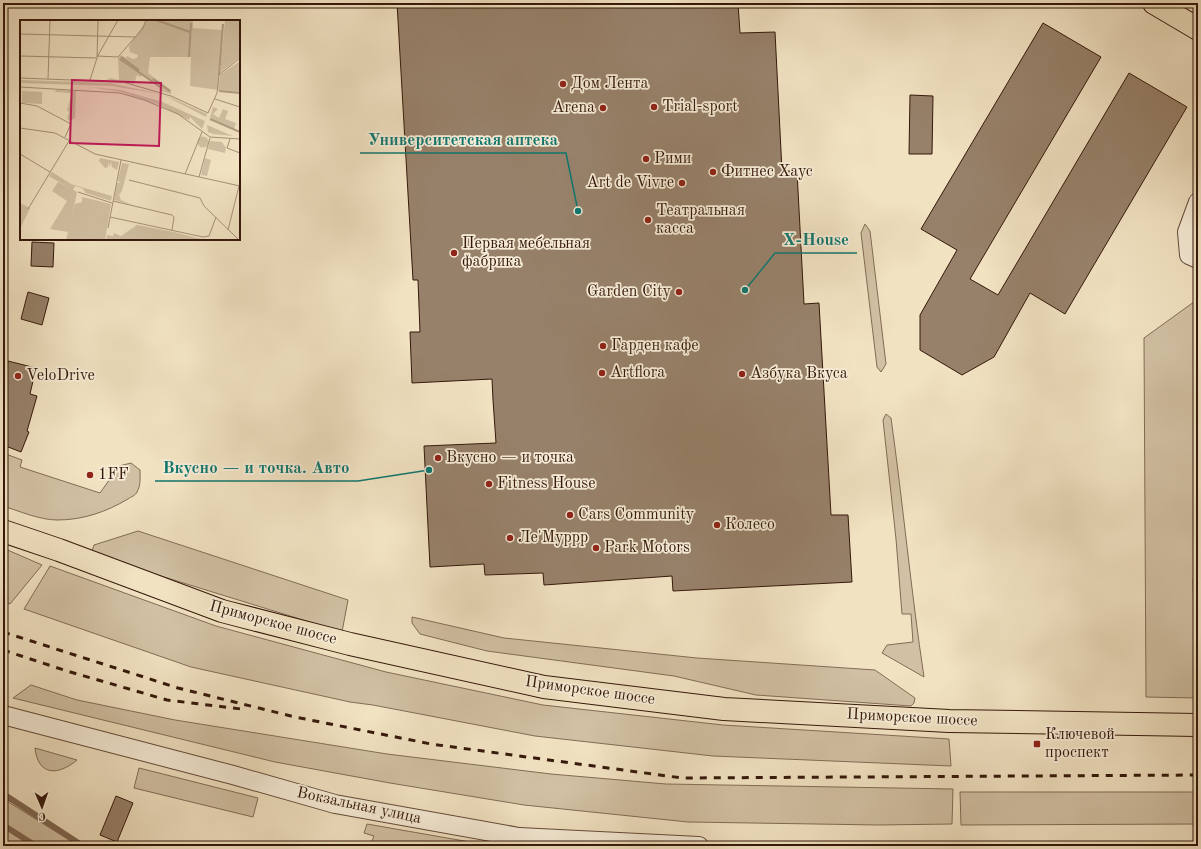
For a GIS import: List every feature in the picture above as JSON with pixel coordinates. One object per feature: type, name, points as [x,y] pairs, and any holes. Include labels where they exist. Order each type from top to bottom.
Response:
[{"type":"main road","points":[[1154,3],[1198,28]]},
{"type":"main road","name":"Приморское шоссе","points":[[3,531],[59,550],[222,611],[350,644],[544,687],[732,709],[949,721],[1198,725]]},
{"type":"street","points":[[1198,202],[1187,232],[1189,256],[1198,259]]},
{"type":"street","name":"Вокзальная улица","points":[[3,715],[233,775],[335,804],[519,837],[699,846]]},
{"type":"shaded area","points":[[865,224],[870,231],[886,364],[881,372],[877,367],[861,233]]},
{"type":"shaded area","points":[[1198,299],[1198,578],[1193,579],[1195,671],[1198,671],[1198,698],[1146,697],[1144,338]]},
{"type":"shaded area","points":[[886,414],[891,418],[924,677],[882,653],[887,645],[913,642],[911,614],[902,614],[896,539],[883,420]]},
{"type":"shaded area","points":[[3,453],[22,460],[20,467],[100,493],[119,466],[131,463],[140,470],[139,487],[133,496],[120,504],[85,517],[67,520],[50,520],[37,517],[3,506]]},
{"type":"shaded area","points":[[138,531],[348,600],[342,632],[96,556],[92,551],[94,545]]},
{"type":"shaded area","points":[[3,548],[42,565],[10,604],[3,601]]},
{"type":"shaded area","points":[[50,566],[216,626],[386,672],[543,705],[723,725],[949,739],[951,766],[713,756],[535,736],[373,705],[350,702],[191,667],[24,609]]},
{"type":"shaded area","points":[[412,617],[504,638],[697,658],[875,670],[915,698],[914,703],[911,706],[756,695],[674,676],[487,651],[420,634],[412,623]]},
{"type":"shaded area","points":[[31,685],[77,700],[175,720],[387,754],[551,774],[666,784],[953,789],[952,824],[879,825],[688,822],[524,805],[275,762],[13,698]]},
{"type":"shaded area","points":[[35,748],[77,760],[63,769],[56,771],[50,770],[40,764]]},
{"type":"shaded area","points":[[139,768],[258,798],[253,817],[134,788]]},
{"type":"shaded area","points":[[3,791],[10,803],[79,846],[3,846]]},
{"type":"shaded area","points":[[960,792],[1198,792],[1198,824],[961,825]]},
{"type":"shaded area","points":[[367,824],[493,846],[370,846],[374,836],[364,833]]},
{"type":"building","name":"Garden City","points":[[397,3],[738,3],[740,33],[775,32],[782,171],[797,171],[804,304],[819,303],[831,515],[848,515],[852,582],[673,591],[672,576],[544,585],[543,573],[485,575],[484,564],[430,567],[424,446],[496,443],[492,379],[412,383],[410,332],[420,332],[418,280],[413,280]]},
{"type":"building","points":[[1043,23],[1101,57],[970,279],[998,295],[1129,73],[1187,107],[1065,314],[1030,293],[994,357],[962,375],[920,350],[920,315],[957,250],[921,229]]},
{"type":"building","points":[[910,95],[933,96],[932,154],[909,154]]},
{"type":"building","points":[[32,242],[54,243],[53,267],[31,266]]},
{"type":"building","points":[[28,292],[49,298],[42,325],[21,319]]},
{"type":"building","points":[[8,361],[36,368],[30,394],[37,396],[27,431],[29,432],[21,452],[3,445],[3,380]]},
{"type":"building","points":[[116,796],[133,803],[117,842],[100,835]]},
{"type":"waterway","points":[[8,797],[83,846]]},
{"type":"waterway","points":[[3,825],[36,846]]},
{"type":"railway","points":[[3,632],[178,688],[295,717],[431,744],[682,778],[1198,775]]},
{"type":"railway","points":[[3,650],[67,671],[167,700],[241,709]]},
{"type":"place","name":"Дом Лента","points":[[563,84]]},
{"type":"place","name":"Trial-sport","points":[[654,107]]},
{"type":"place","name":"Arena","points":[[603,108]]},
{"type":"place","name":"Рими","points":[[646,159]]},
{"type":"place","name":"Фитнес Хаус","points":[[713,172]]},
{"type":"place","name":"Art de Vivre","points":[[682,183]]},
{"type":"place","name":"Университетская аптека","points":[[578,211]]},
{"type":"place","name":"Театральная касса","points":[[648,220]]},
{"type":"place","name":"Первая мебельная фабрика","points":[[454,253]]},
{"type":"place","name":"X-House","points":[[745,290]]},
{"type":"place","name":"Garden City","points":[[679,292]]},
{"type":"place","name":"Гарден кафе","points":[[603,346]]},
{"type":"place","name":"Artflora","points":[[602,373]]},
{"type":"place","name":"Азбука Вкуса","points":[[742,374]]},
{"type":"place","name":"VeloDrive","points":[[18,376]]},
{"type":"place","name":"Вкусно — и точка","points":[[438,458]]},
{"type":"place","name":"Вкусно — и точка. Авто","points":[[429,470]]},
{"type":"place","name":"1FF","points":[[90,475]]},
{"type":"place","name":"Fitness House","points":[[489,484]]},
{"type":"place","name":"Cars Community","points":[[570,515]]},
{"type":"place","name":"Колесо","points":[[717,525]]},
{"type":"place","name":"Ле'Муррр","points":[[510,538]]},
{"type":"place","name":"Park Motors","points":[[596,548]]},
{"type":"place","name":"Ключевой проспект","points":[[1037,744]]}]
